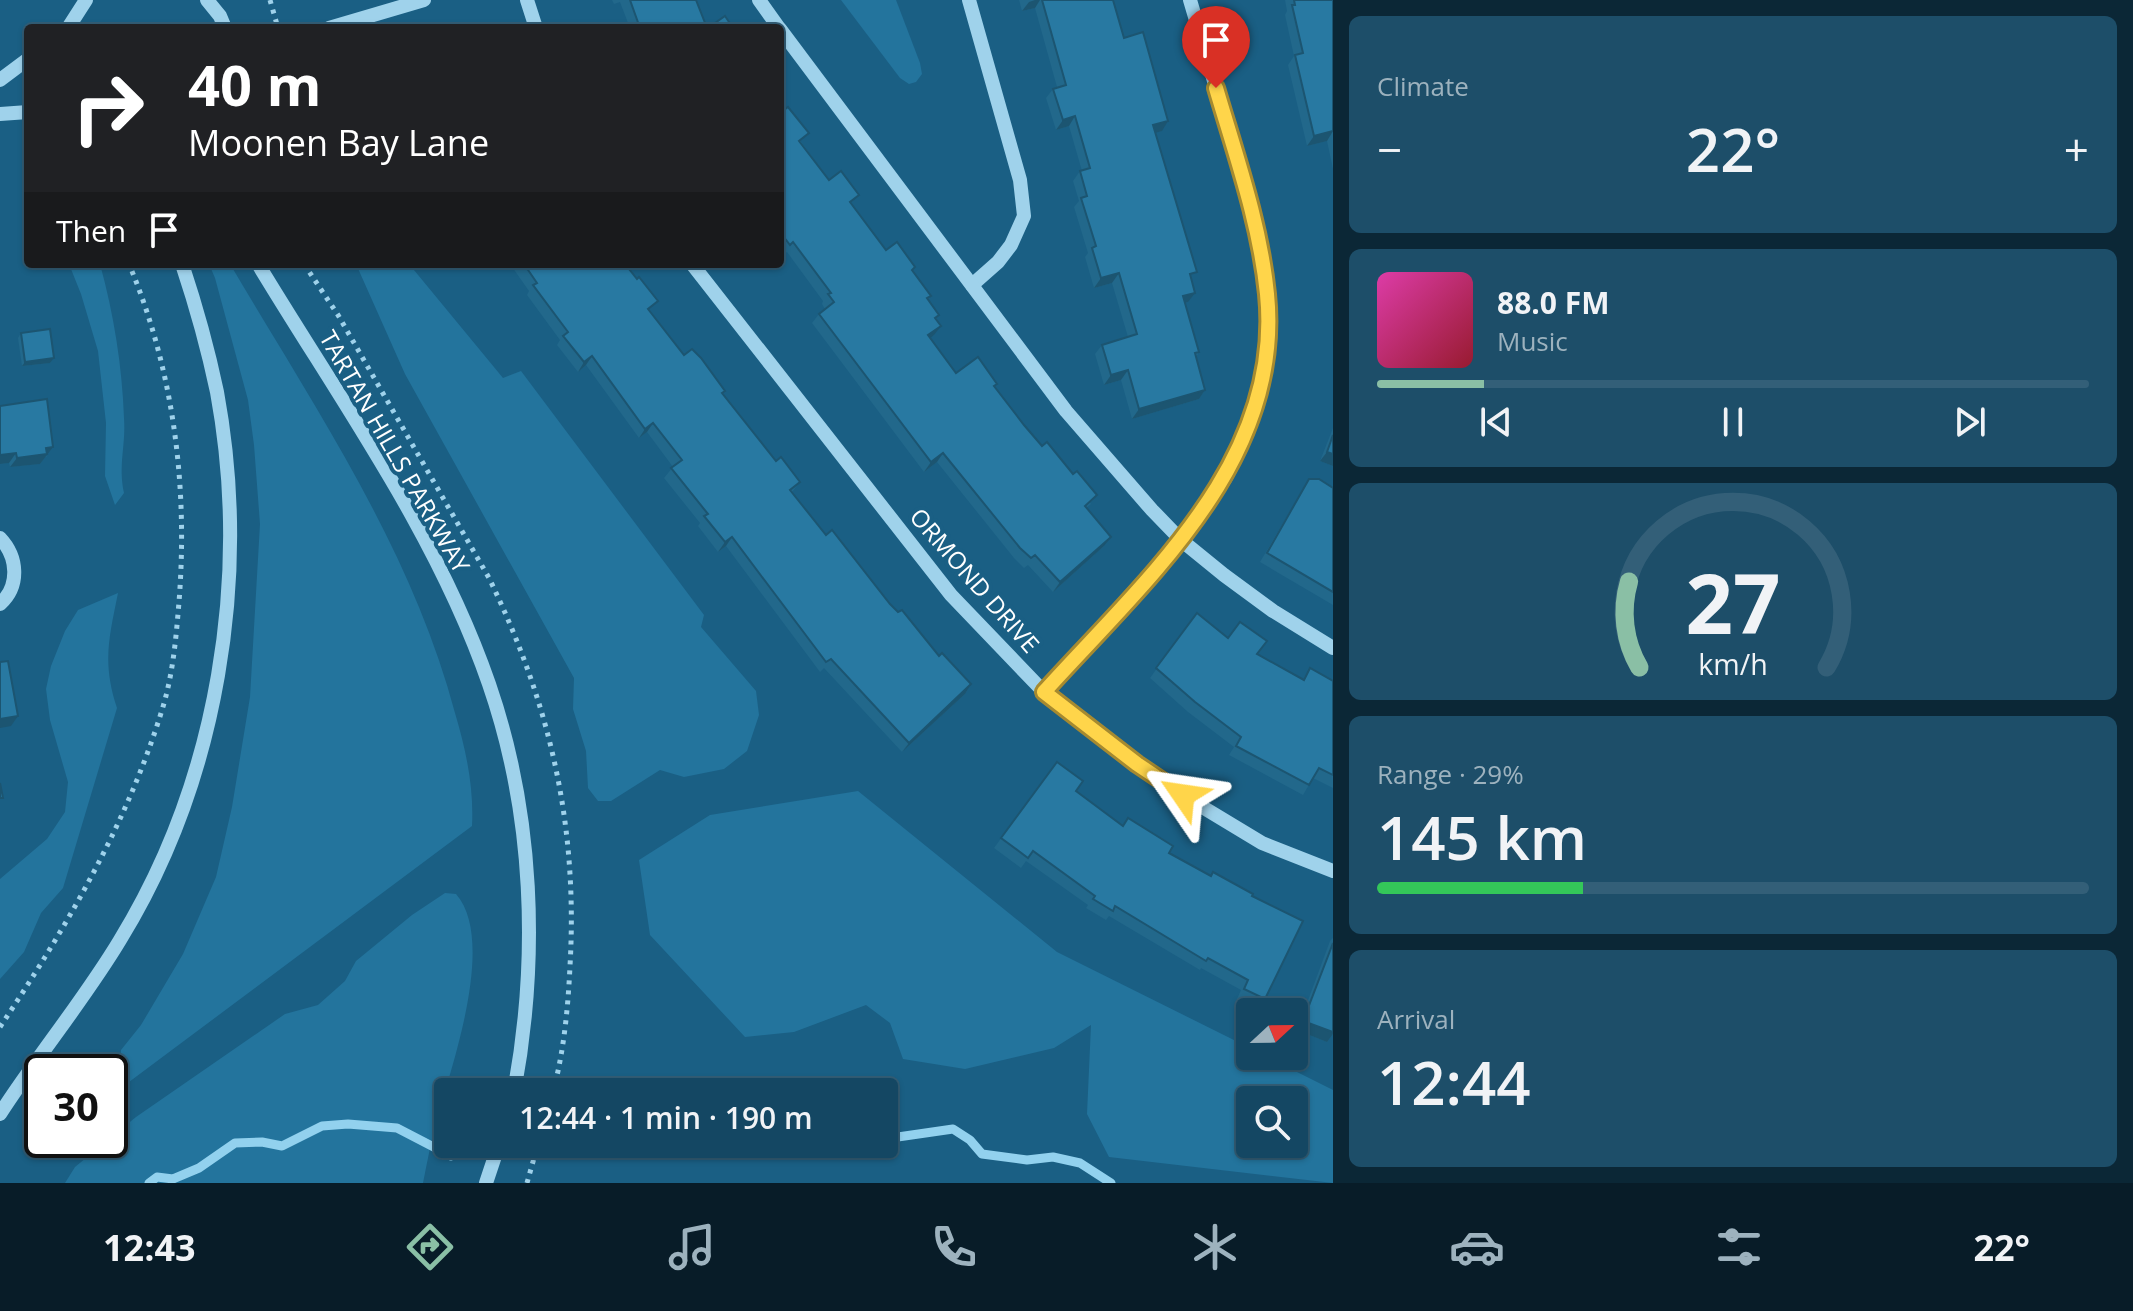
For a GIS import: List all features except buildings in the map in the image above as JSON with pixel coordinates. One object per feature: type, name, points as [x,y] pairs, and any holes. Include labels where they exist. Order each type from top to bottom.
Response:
[{"type":"street","points":[[207,0],[223,24]]},
{"type":"street","points":[[343,24],[424,0]]},
{"type":"street","points":[[527,0],[535,24]]},
{"type":"street","points":[[759,0],[777,24]]},
{"type":"street","points":[[969,0],[1020,180],[1024,216],[1011,245],[998,262],[972,285]]},
{"type":"street","points":[[1044,692],[1181,540],[1225,479],[1256,403],[1266,350],[1267,310],[1261,251],[1251,206],[1190,0]]},
{"type":"street","points":[[70,22],[85,1]]},
{"type":"street","points":[[784,33],[1066,411],[1181,540],[1273,611],[1333,648]]},
{"type":"street","points":[[0,80],[24,62]]},
{"type":"street","points":[[0,114],[24,112]]},
{"type":"street","points":[[0,1114],[120,941],[158,870],[193,784],[212,706],[229,559],[227,485],[217,393],[183,268]]},
{"type":"street","name":"TARTAN HILLS PARKWAY","points":[[260,268],[423,536],[489,684],[521,811],[527,878],[530,963],[517,1078]]},
{"type":"street","name":"ORMOND DRIVE","points":[[695,268],[951,595],[1044,692],[1097,735],[1170,787],[1262,843],[1333,871]]},
{"type":"street","points":[[0,538],[13,559],[15,573],[12,587],[0,604]]},
{"type":"street","points":[[486,1183],[494,1158]]},
{"type":"path","points":[[270,0],[277,24]]},
{"type":"path","points":[[0,1027],[73,913],[96,869],[147,754],[172,670],[181,578],[181,483],[169,398],[156,338],[130,268]]},
{"type":"path","points":[[527,1183],[534,1158]]},
{"type":"shaded area","points":[[841,0],[896,0],[920,63],[922,74],[916,82],[909,84],[900,78]]},
{"type":"shaded area","points":[[71,268],[101,268],[113,321],[124,428],[124,493],[115,505],[105,476],[106,423],[98,351]]},
{"type":"shaded area","points":[[211,268],[232,268],[358,481],[414,594],[463,741],[472,797],[472,826],[129,1082],[128,1054],[121,1054],[121,1050],[141,1025],[183,954],[216,877],[232,807],[250,697],[260,524],[248,400]]},
{"type":"shaded area","points":[[358,268],[412,268],[503,378],[521,371],[704,615],[701,627],[756,691],[759,715],[747,751],[724,769],[684,777],[660,770],[611,801],[598,801],[588,788],[586,751],[573,709],[574,678],[405,374]]},
{"type":"shaded area","points":[[118,593],[108,664],[117,708],[63,888],[41,913],[24,952],[0,979],[0,879],[47,839],[65,812],[68,782],[50,720],[46,689],[51,666],[65,631],[78,610]]},
{"type":"shaded area","points":[[858,791],[1057,952],[1236,1041],[1236,1070],[1293,1070],[1333,1090],[1333,1183],[1109,1157],[1087,1114],[1091,1025],[1054,1048],[965,1069],[903,1059],[890,1023],[866,1005],[794,1032],[745,1037],[650,935],[639,860],[710,815]]},
{"type":"shaded area","points":[[445,893],[456,894],[468,915],[472,942],[472,973],[460,1039],[449,1078],[434,1078],[434,1131],[423,1183],[65,1183],[75,1167],[86,1158],[128,1158],[128,1124],[285,1014],[318,1005],[345,981],[356,961],[412,915]]},
{"type":"waterway","points":[[149,1183],[157,1177],[173,1179],[199,1168],[235,1143],[262,1142],[282,1146],[322,1126],[348,1124],[397,1128],[434,1147]]},
{"type":"waterway","points":[[898,1137],[953,1129],[970,1140],[982,1154],[1027,1160],[1053,1157],[1080,1163],[1111,1183]]},
{"type":"route","points":[[1183,795],[1156,779],[1044,692],[1195,523],[1225,479],[1256,403],[1266,350],[1268,296],[1251,206],[1216,88]]}]
